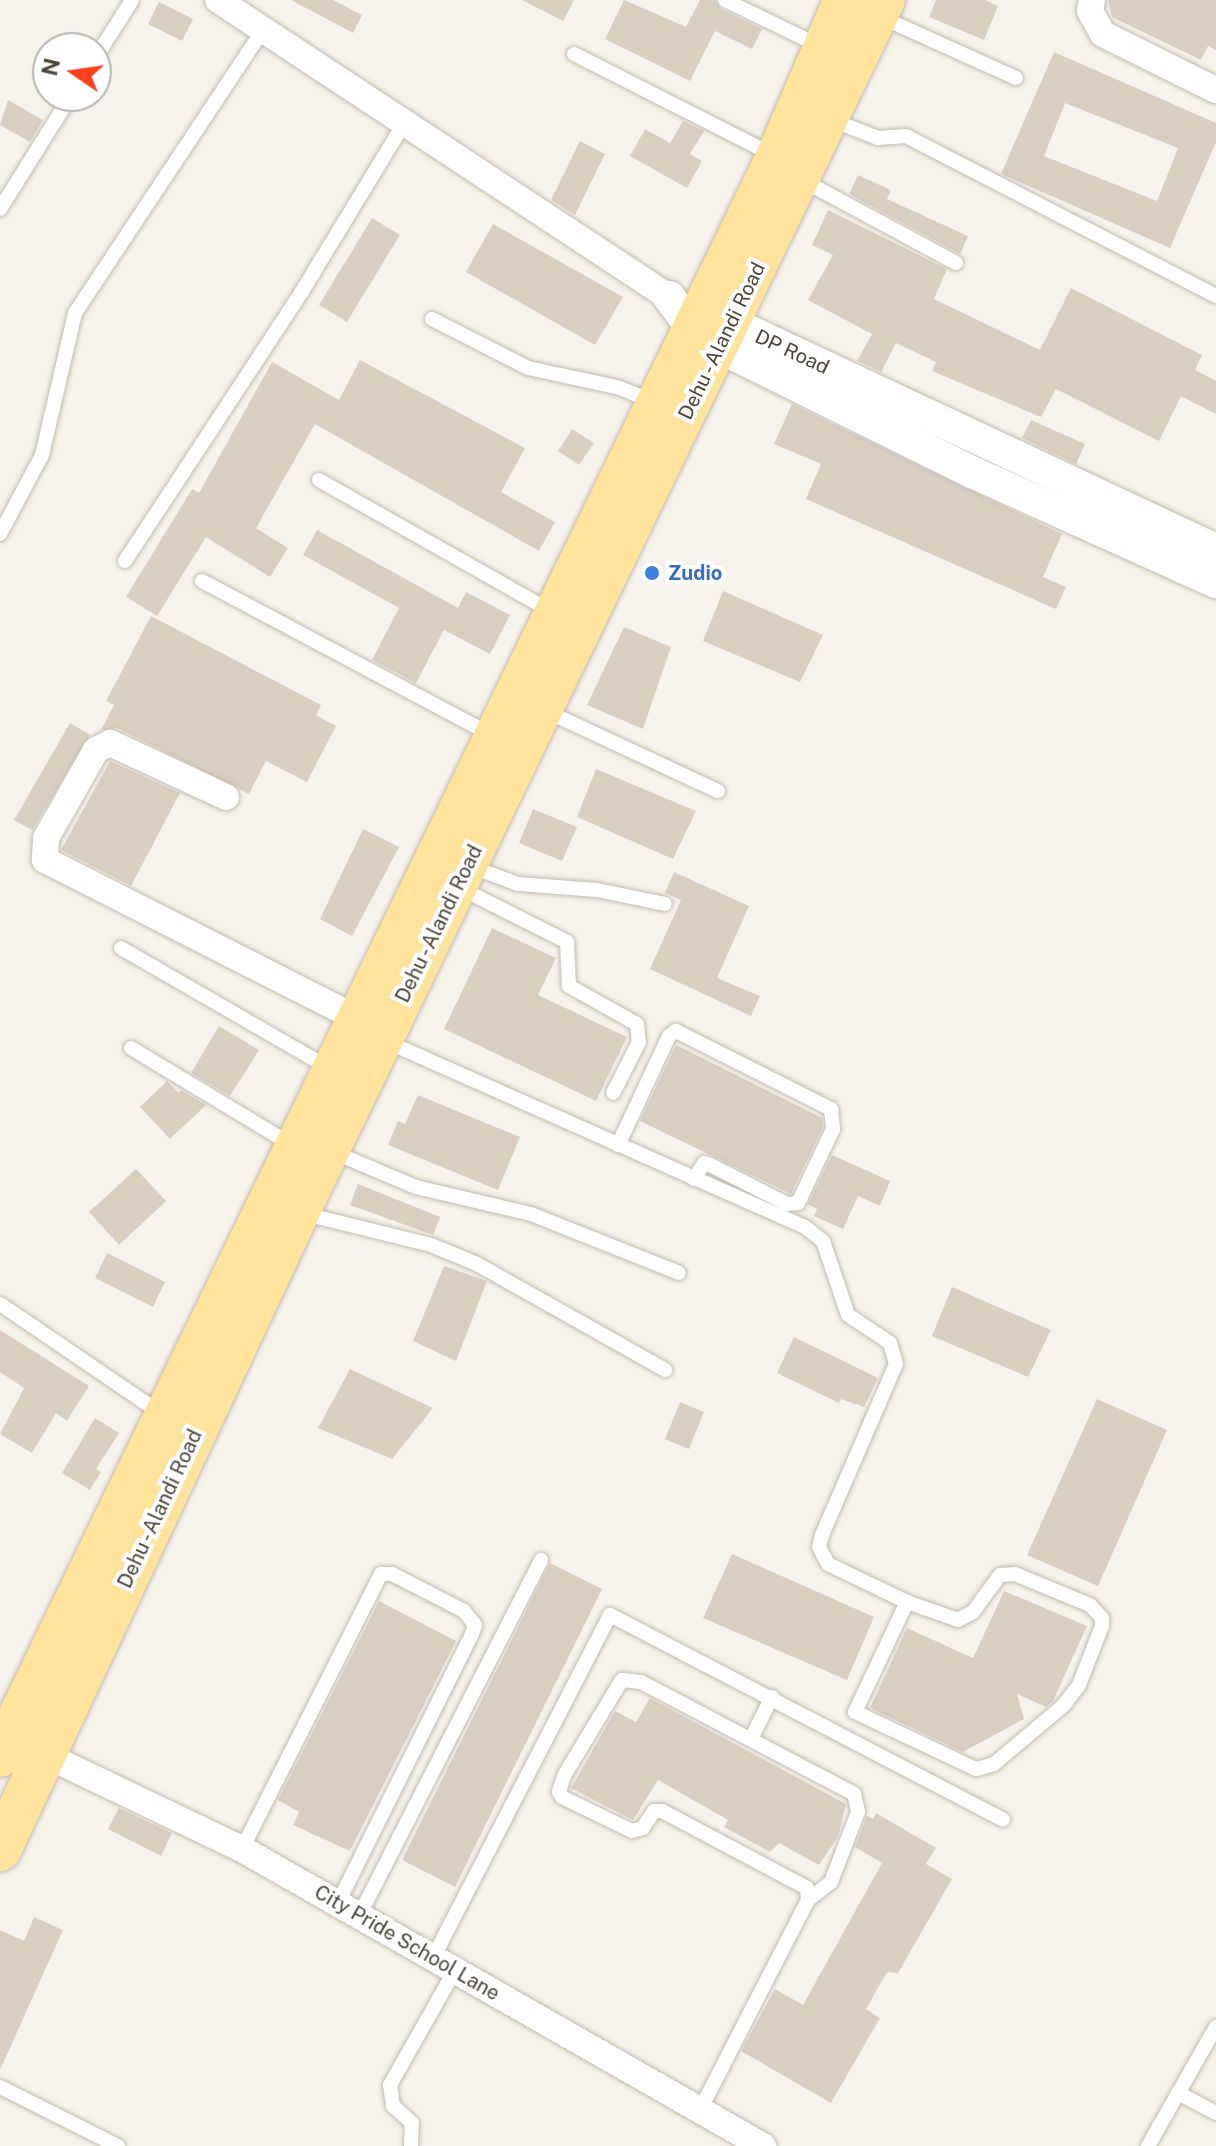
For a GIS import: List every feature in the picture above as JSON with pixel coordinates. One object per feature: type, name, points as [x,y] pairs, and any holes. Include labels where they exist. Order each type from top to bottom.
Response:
[{"type":"main road","name":"Dehu - Alandi Road","points":[[789,168],[829,119],[857,19]]},
{"type":"main road","name":"Dehu - Alandi Road","points":[[0,1850],[15,1754],[165,1416],[312,1148],[370,1029],[494,737],[657,403],[789,168],[857,19]]},
{"type":"main road","name":"Dehu - Alandi Road","points":[[15,1754],[299,1212],[332,1070],[370,1029],[462,876],[543,709],[703,321]]},
{"type":"street","points":[[218,0],[406,120],[703,321]]},
{"type":"street","points":[[1092,0],[1090,11],[1103,34],[1216,90]]},
{"type":"street","name":"DP Road","points":[[703,321],[1216,550]]},
{"type":"street","name":"DP Road","points":[[703,321],[972,472],[1216,582]]},
{"type":"street","points":[[226,797],[110,743],[96,750],[46,838],[45,860],[370,1029]]},
{"type":"street","name":"City Pride School Lane","points":[[15,1754],[242,1849],[763,2146]]},
{"type":"lane","points":[[112,32],[132,0]]},
{"type":"lane","points":[[725,0],[857,19],[1016,78]]},
{"type":"lane","points":[[0,534],[42,455],[75,313],[264,29]]},
{"type":"lane","points":[[574,54],[789,168],[956,263]]},
{"type":"lane","points":[[0,209],[61,112]]},
{"type":"lane","points":[[829,119],[871,136],[906,136],[1216,296]]},
{"type":"lane","points":[[125,561],[301,293],[406,120]]},
{"type":"lane","points":[[432,319],[528,368],[617,387],[657,403]]},
{"type":"lane","points":[[319,480],[554,613]]},
{"type":"lane","points":[[202,581],[494,737]]},
{"type":"lane","points":[[543,709],[718,791]]},
{"type":"lane","points":[[462,876],[597,890],[665,904]]},
{"type":"lane","points":[[462,876],[561,937],[570,951],[569,986],[637,1024],[639,1042],[613,1093]]},
{"type":"lane","points":[[121,948],[332,1070]]},
{"type":"lane","points":[[370,1029],[814,1232],[828,1252],[848,1315],[882,1336],[896,1353],[893,1378],[819,1547],[828,1564],[948,1618],[968,1617],[1000,1575],[1015,1574],[1090,1605],[1102,1618],[1102,1626],[1074,1694],[994,1764],[976,1769],[855,1712],[907,1602]]},
{"type":"lane","points":[[618,1145],[669,1036],[676,1031],[831,1109],[833,1129],[798,1203],[787,1204],[704,1163],[694,1179]]},
{"type":"lane","points":[[131,1048],[312,1148],[416,1187],[531,1214],[679,1273]]},
{"type":"lane","points":[[299,1212],[431,1245],[477,1264],[665,1370]]},
{"type":"lane","points":[[0,1304],[165,1416]]},
{"type":"lane","points":[[348,1910],[541,1560]]},
{"type":"lane","points":[[242,1849],[381,1574],[392,1574],[464,1611],[475,1625],[472,1634],[348,1910]]},
{"type":"lane","points":[[411,2146],[412,2123],[393,2106],[390,2085],[610,1615],[1003,1820]]},
{"type":"lane","points":[[700,2110],[808,1900],[831,1882],[858,1802],[854,1794],[641,1682],[622,1680],[559,1792],[632,1831],[643,1828],[654,1811],[662,1811],[797,1879],[807,1888],[808,1900]]},
{"type":"lane","points":[[751,1739],[772,1697]]},
{"type":"lane","points":[[1148,2146],[1216,2027]]},
{"type":"lane","points":[[0,2087],[118,2146]]},
{"type":"lane","points":[[1178,2093],[1216,2113]]},
{"type":"building","points":[[291,0],[333,0],[362,15],[353,33]]},
{"type":"building","points":[[522,0],[574,0],[563,21]]},
{"type":"building","points":[[624,0],[686,27],[700,0],[715,0],[721,9],[762,29],[752,49],[715,31],[690,81],[605,39]]},
{"type":"building","points":[[936,0],[985,0],[998,6],[984,40],[929,17]]},
{"type":"building","points":[[1108,0],[1216,0],[1216,50],[1208,46],[1201,60],[1112,17]]},
{"type":"building","points":[[159,2],[193,19],[182,41],[148,24]]},
{"type":"building","points":[[1054,52],[1216,123],[1216,142],[1170,248],[1001,174]],"holes":[[[1065,103],[1178,148],[1157,201],[1044,156]]]},
{"type":"building","points":[[8,100],[43,120],[30,142],[0,125]]},
{"type":"building","points":[[683,121],[704,131],[690,154],[702,161],[687,188],[630,156],[645,129],[670,143]]},
{"type":"building","points":[[580,141],[605,154],[575,215],[551,200]]},
{"type":"building","points":[[858,175],[891,190],[887,199],[968,236],[960,254],[849,194]]},
{"type":"building","points":[[828,210],[947,269],[934,299],[1040,350],[1071,288],[1202,355],[1195,370],[1216,381],[1216,414],[1181,396],[1159,441],[1056,389],[1041,417],[932,371],[936,362],[896,343],[881,372],[857,361],[872,334],[808,300],[833,255],[812,245]]},
{"type":"building","points":[[372,218],[400,235],[347,322],[319,305]]},
{"type":"building","points":[[493,224],[623,297],[595,345],[466,272]]},
{"type":"building","points":[[360,360],[525,448],[501,492],[555,522],[539,551],[315,424],[256,528],[288,548],[270,577],[206,537],[157,616],[126,597],[192,489],[199,493],[272,362],[339,400]]},
{"type":"building","points":[[792,404],[1062,534],[1043,577],[1066,587],[1056,609],[806,499],[821,464],[774,444]]},
{"type":"building","points":[[1031,420],[1085,444],[1076,464],[1022,438]]},
{"type":"building","points":[[572,429],[594,443],[579,465],[558,451]]},
{"type":"building","points":[[317,530],[458,608],[466,592],[510,615],[490,654],[444,630],[416,683],[372,660],[399,608],[303,555]]},
{"type":"building","points":[[723,591],[823,635],[800,682],[703,641]]},
{"type":"building","points":[[151,616],[321,705],[316,715],[336,726],[307,782],[266,761],[249,794],[117,728],[101,730],[114,705],[106,701]]},
{"type":"building","points":[[624,627],[671,647],[643,729],[587,705]]},
{"type":"building","points":[[70,723],[90,735],[32,830],[14,820]]},
{"type":"building","points":[[110,761],[180,793],[131,886],[61,850]]},
{"type":"building","points":[[596,769],[696,811],[673,859],[577,817]]},
{"type":"building","points":[[533,809],[577,827],[562,861],[519,843]]},
{"type":"building","points":[[363,829],[399,847],[352,936],[320,919]]},
{"type":"building","points":[[674,872],[749,906],[717,978],[760,996],[751,1016],[650,969],[681,900],[665,893]]},
{"type":"building","points":[[492,928],[556,958],[538,995],[627,1037],[596,1101],[444,1029]]},
{"type":"building","points":[[219,1026],[259,1050],[230,1096],[191,1073]]},
{"type":"building","points":[[676,1045],[822,1118],[823,1127],[791,1194],[640,1121]]},
{"type":"building","points":[[167,1081],[179,1093],[181,1090],[206,1105],[170,1139],[140,1107]]},
{"type":"building","points":[[418,1095],[520,1137],[498,1190],[388,1145],[398,1121],[405,1124]]},
{"type":"building","points":[[832,1155],[890,1181],[880,1206],[858,1196],[843,1229],[814,1216],[817,1209],[808,1204]]},
{"type":"building","points":[[136,1169],[166,1201],[119,1245],[89,1212]]},
{"type":"building","points":[[358,1184],[440,1217],[433,1235],[350,1205]]},
{"type":"building","points":[[107,1253],[165,1282],[153,1307],[95,1278]]},
{"type":"building","points":[[444,1266],[487,1281],[456,1361],[413,1341]]},
{"type":"building","points":[[952,1287],[1051,1330],[1028,1377],[932,1336]]},
{"type":"building","points":[[0,1330],[89,1386],[67,1421],[56,1413],[32,1453],[0,1434],[24,1388],[0,1372]]},
{"type":"building","points":[[794,1337],[878,1378],[864,1407],[841,1399],[839,1403],[777,1373]]},
{"type":"building","points":[[350,1369],[433,1408],[392,1459],[318,1428]]},
{"type":"building","points":[[1097,1399],[1167,1430],[1098,1586],[1027,1555]]},
{"type":"building","points":[[680,1402],[704,1412],[689,1449],[665,1439]]},
{"type":"building","points":[[95,1418],[119,1433],[96,1469],[101,1472],[90,1490],[62,1473]]},
{"type":"building","points":[[732,1554],[874,1617],[847,1680],[703,1618]]},
{"type":"building","points":[[550,1563],[602,1589],[455,1887],[402,1860]]},
{"type":"building","points":[[1004,1591],[1087,1626],[1053,1701],[1046,1707],[1017,1694],[1024,1719],[963,1752],[870,1708],[907,1628],[973,1658]]},
{"type":"building","points":[[379,1601],[456,1641],[350,1851],[293,1825],[299,1812],[278,1800]]},
{"type":"building","points":[[650,1698],[846,1804],[838,1837],[819,1865],[779,1843],[770,1852],[724,1827],[728,1820],[658,1780],[633,1820],[571,1788],[615,1711],[636,1722]]},
{"type":"building","points":[[119,1808],[172,1833],[161,1856],[108,1829]]},
{"type":"building","points":[[876,1813],[936,1848],[926,1864],[952,1879],[898,1973],[887,1972],[866,2009],[880,2018],[831,2103],[741,2051],[775,1989],[803,2005],[882,1863],[855,1847],[867,1816],[873,1819]]},
{"type":"building","points":[[34,1917],[63,1930],[0,2070],[0,1930],[24,1941]]},
{"type":"place","name":"Zudio","points":[[652,573]]}]
